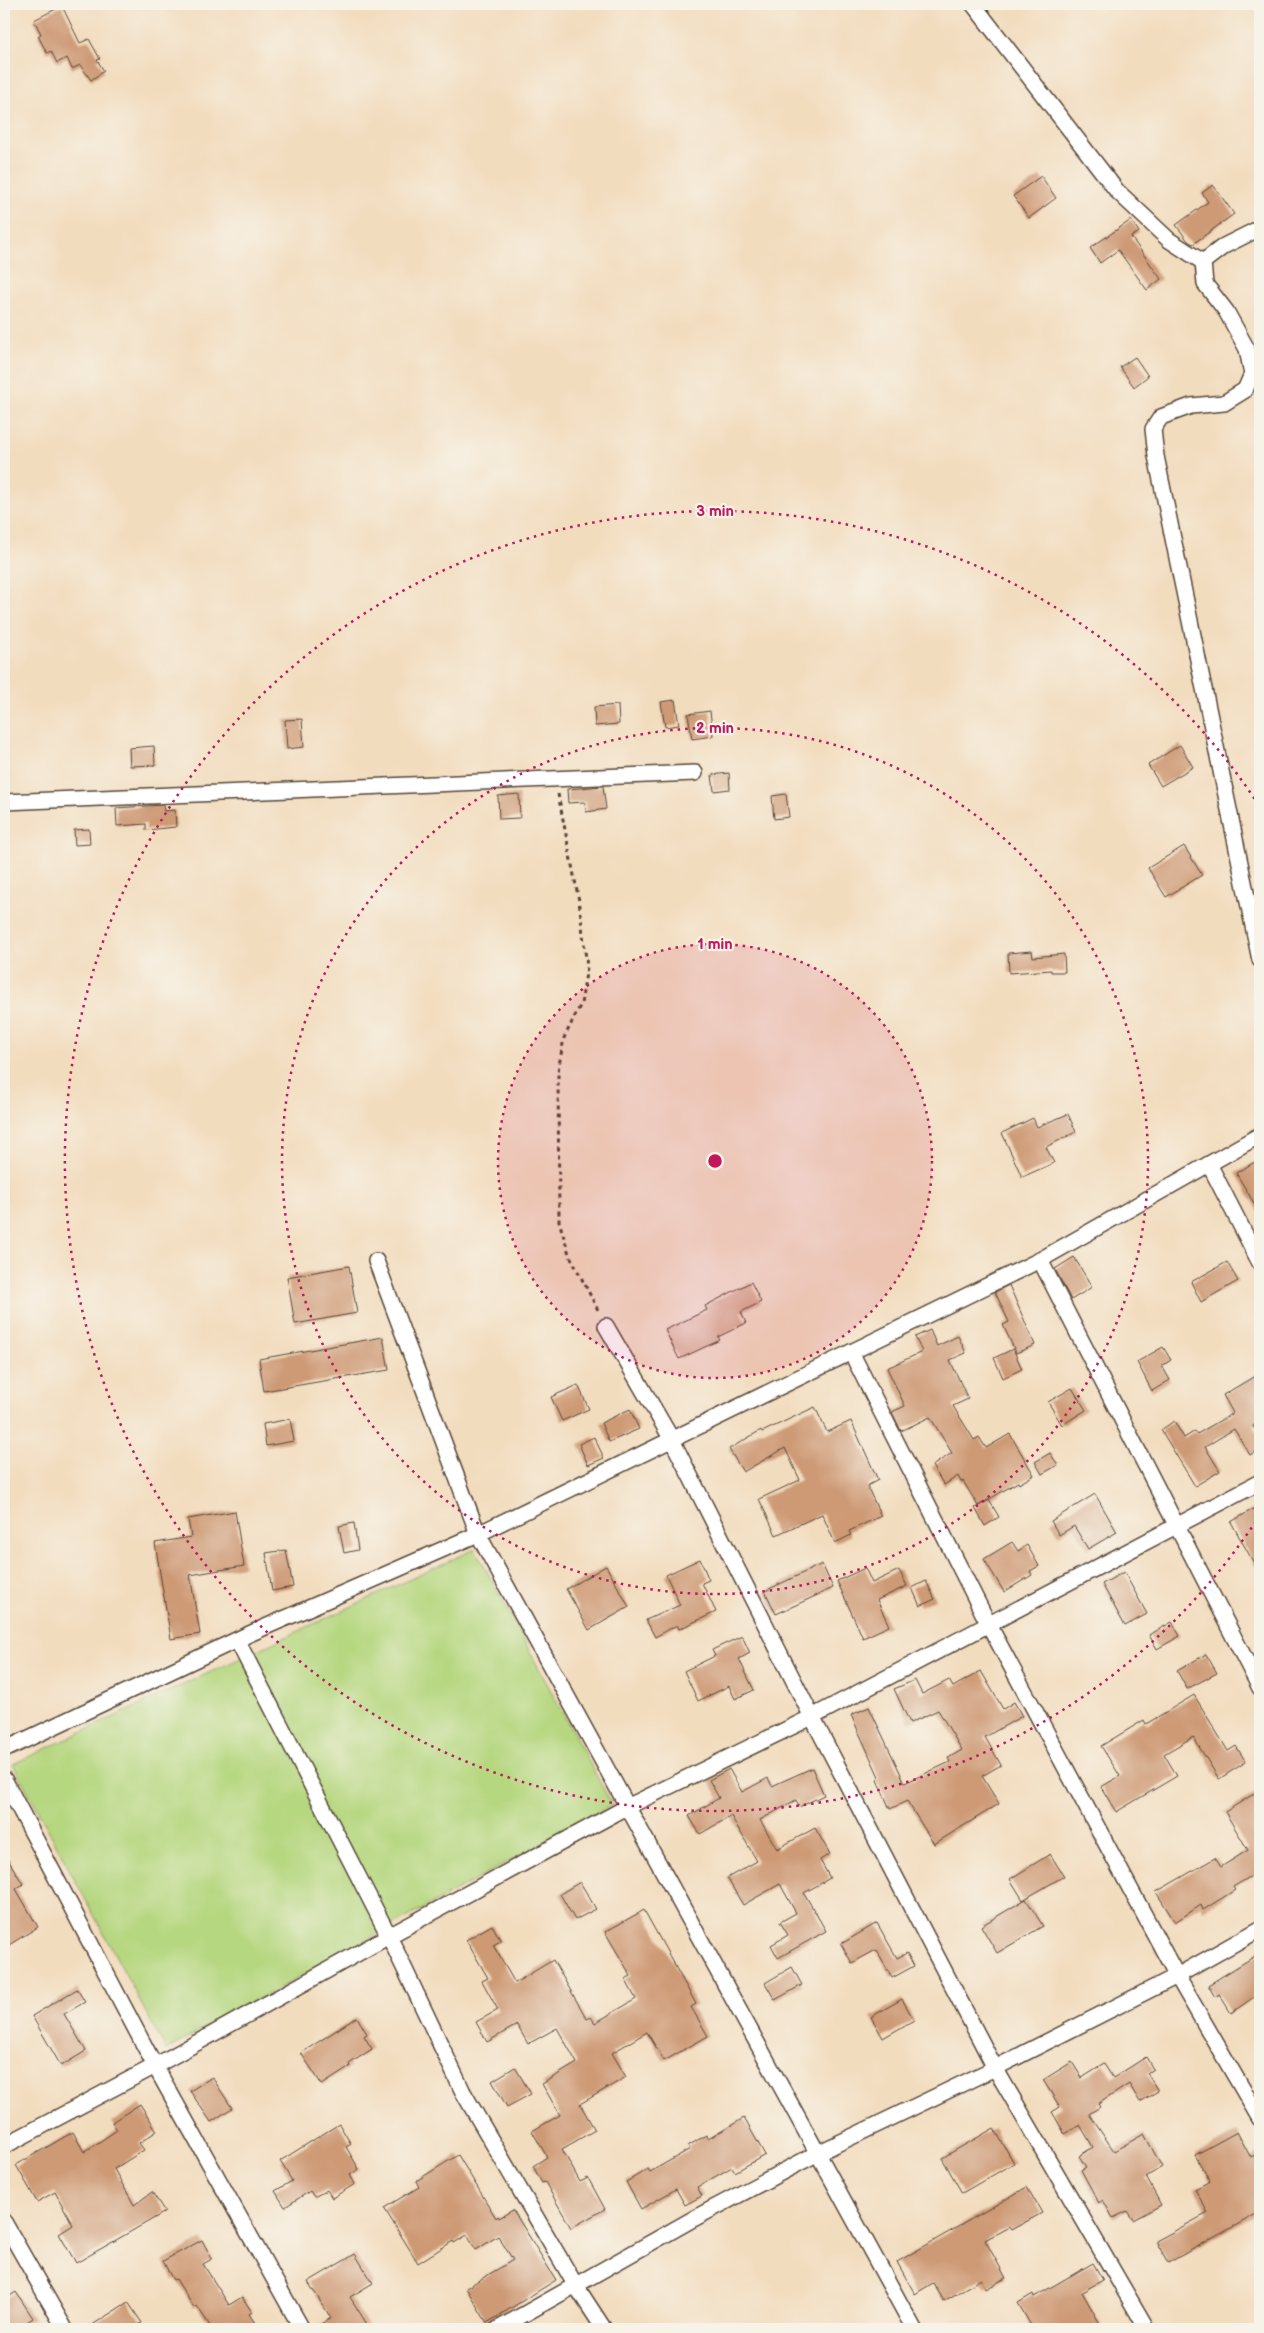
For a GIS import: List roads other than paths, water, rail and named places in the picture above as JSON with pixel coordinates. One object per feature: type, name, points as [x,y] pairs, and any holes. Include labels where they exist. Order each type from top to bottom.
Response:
[{"type":"street","points":[[973,4],[1117,191],[1169,240],[1203,262]]},
{"type":"street","points":[[1203,262],[1224,246],[1260,228]]},
{"type":"street","points":[[1203,262],[1205,284],[1226,311],[1247,349],[1252,374],[1246,390],[1224,403],[1190,406],[1160,417],[1153,429],[1156,456],[1260,960]]},
{"type":"street","points":[[4,802],[695,773]]},
{"type":"street","points":[[4,1750],[237,1640],[478,1534],[671,1438],[1040,1260],[1260,1134]]},
{"type":"street","points":[[1208,1164],[1260,1263]]},
{"type":"street","points":[[1040,1260],[1260,1688]]},
{"type":"street","points":[[376,1261],[478,1534],[914,2329]]},
{"type":"street","points":[[606,1326],[671,1438],[812,1717],[995,2068],[1148,2329]]},
{"type":"street","points":[[850,1352],[989,1625],[1177,1976],[1260,2119]]},
{"type":"street","points":[[4,2146],[155,2066],[627,1807],[812,1717],[1260,1482]]},
{"type":"street","points":[[237,1640],[389,1936],[463,2092],[576,2286],[604,2329]]},
{"type":"street","points":[[4,1779],[155,2066],[302,2329]]},
{"type":"street","points":[[498,2329],[693,2219],[818,2153],[995,2068],[1177,1976],[1260,1929]]},
{"type":"street","points":[[4,2222],[65,2329]]}]
